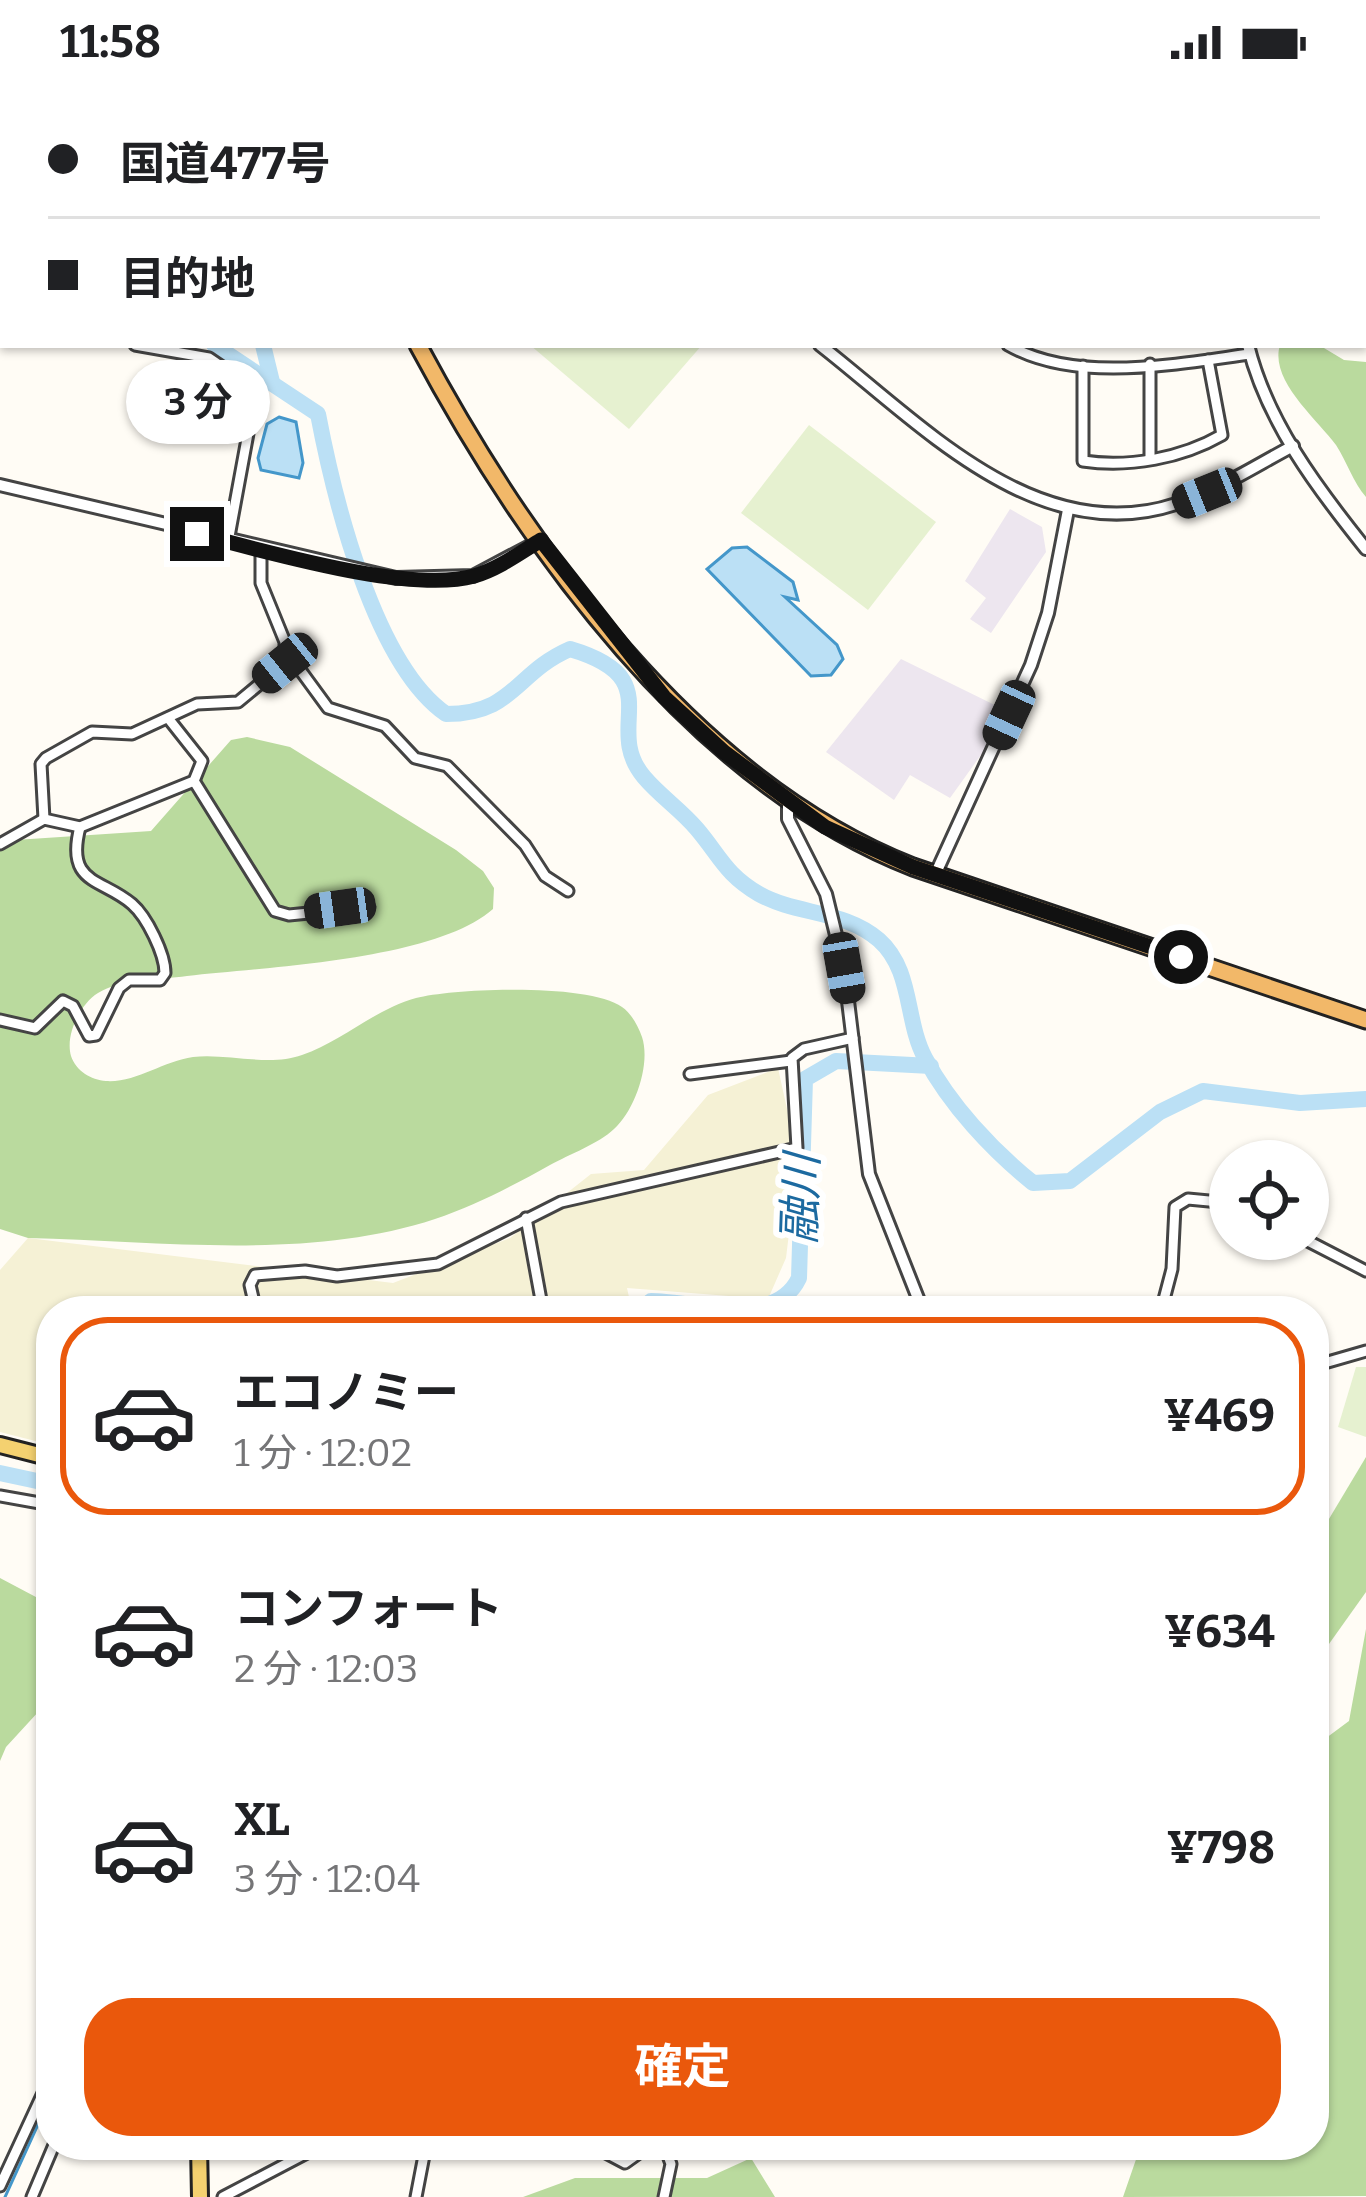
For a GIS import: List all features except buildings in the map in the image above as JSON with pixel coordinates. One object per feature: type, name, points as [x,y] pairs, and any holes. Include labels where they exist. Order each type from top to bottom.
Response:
[{"type":"highway","points":[[420,348],[496,484],[664,697],[788,802],[864,848],[1366,1020]]},
{"type":"main road","points":[[0,1444],[36,1454]]},
{"type":"main road","points":[[199,2160],[200,2197]]},
{"type":"street","points":[[152,348],[209,358],[256,390],[228,542]]},
{"type":"street","points":[[824,348],[1004,483],[1068,510],[1139,513],[1174,506],[1293,446]]},
{"type":"street","points":[[1016,348],[1053,362],[1083,366],[1208,360],[1249,349],[1293,446],[1324,498],[1366,549]]},
{"type":"street","points":[[1083,366],[1083,461],[1113,465],[1150,459],[1222,435],[1208,360]]},
{"type":"street","points":[[1150,364],[1150,459]]},
{"type":"street","points":[[0,484],[261,550],[396,578],[458,579],[488,571],[541,540]]},
{"type":"street","points":[[935,874],[1030,665],[1048,614],[1068,510]]},
{"type":"street","points":[[261,550],[261,583],[287,652],[328,708],[385,726],[415,758],[447,766],[525,845],[545,876],[568,891]]},
{"type":"street","points":[[44,819],[41,764],[46,758],[92,732],[132,734],[197,704],[238,702],[285,663],[287,652]]},
{"type":"street","points":[[0,844],[44,819],[80,827],[194,781],[202,761],[168,718]]},
{"type":"street","points":[[194,781],[275,911],[289,915],[369,908]]},
{"type":"street","points":[[788,802],[788,819],[826,894],[853,1038],[869,1174],[917,1296]]},
{"type":"street","points":[[0,1020],[35,1028],[63,1001],[74,1006],[89,1036],[95,1035],[118,988],[129,980],[160,980],[166,973],[164,956],[132,904],[85,876],[76,850],[80,827]]},
{"type":"street","points":[[690,1074],[791,1061],[803,1049],[853,1038]]},
{"type":"street","points":[[253,1296],[250,1285],[255,1275],[305,1271],[337,1276],[438,1264],[560,1202],[797,1148],[791,1061]]},
{"type":"street","points":[[1165,1296],[1172,1269],[1175,1207],[1188,1199],[1209,1201]]},
{"type":"street","points":[[526,1218],[540,1296]]},
{"type":"street","points":[[1329,1252],[1366,1271]]},
{"type":"street","points":[[1329,1362],[1366,1352]]},
{"type":"street","points":[[0,1496],[36,1502]]},
{"type":"street","points":[[0,2186],[36,2108]]},
{"type":"street","points":[[32,2197],[48,2160]]},
{"type":"street","points":[[223,2197],[293,2160]]},
{"type":"street","points":[[416,2197],[423,2160]]},
{"type":"street","points":[[664,2197],[669,2160]]},
{"type":"shaded area","points":[[1010,509],[1042,527],[1046,552],[991,633],[970,619],[986,598],[965,581]]},
{"type":"shaded area","points":[[901,659],[1011,713],[950,798],[910,775],[894,800],[826,752]]},
{"type":"shaded area","points":[[778,1068],[798,1159],[786,1258],[769,1296],[627,1288],[629,1296],[36,1296],[36,1441],[0,1432],[0,1270],[28,1238],[393,1283],[510,1238],[591,1174],[644,1170],[708,1095]]},
{"type":"green space","points":[[534,348],[699,348],[629,429]]},
{"type":"green space","points":[[1280,348],[1324,348],[1344,360],[1366,362],[1366,497],[1336,445],[1288,385],[1278,358]]},
{"type":"green space","points":[[809,425],[936,522],[868,610],[741,513]]},
{"type":"green space","points":[[247,737],[290,747],[456,850],[483,871],[494,888],[493,909],[467,926],[392,950],[108,988],[85,1005],[72,1030],[71,1056],[80,1070],[95,1079],[117,1081],[193,1057],[289,1058],[416,998],[490,990],[553,991],[606,999],[632,1017],[644,1048],[643,1073],[634,1099],[622,1121],[592,1144],[465,1208],[386,1232],[336,1240],[233,1245],[28,1238],[0,1229],[0,841],[151,831],[231,740]]},
{"type":"green space","points":[[1356,1367],[1366,1367],[1366,1437],[1338,1427]]},
{"type":"green space","points":[[1366,1457],[1366,1592],[1329,1644],[1329,1519]]},
{"type":"green space","points":[[0,1578],[36,1597],[36,1714],[6,1747],[0,1761]]},
{"type":"green space","points":[[1366,1629],[1366,2196],[1123,2197],[1136,2160],[1329,2160],[1329,1736],[1349,1721]]},
{"type":"green space","points":[[752,2160],[775,2197],[523,2197],[575,2178],[707,2178]]},
{"type":"water","points":[[279,417],[296,422],[303,463],[299,478],[261,470],[258,458],[267,424]]},
{"type":"water","points":[[747,547],[793,582],[798,600],[785,597],[837,645],[843,659],[831,675],[811,676],[707,569],[732,548]]},
{"type":"waterway","points":[[219,348],[318,414],[361,577],[398,658],[420,690],[446,714],[469,712],[501,700],[570,649],[619,674],[627,689],[633,758],[644,777],[748,887],[773,901],[851,923],[879,940],[898,966],[919,1044],[935,1076],[973,1126],[1033,1183],[1070,1181],[1160,1112],[1203,1091],[1300,1103],[1366,1099]]},
{"type":"waterway","points":[[264,348],[272,382]]},
{"type":"waterway","name":"融川","points":[[784,1296],[799,1278],[805,1079],[836,1061],[931,1066]]},
{"type":"waterway","name":"融川","points":[[0,1473],[36,1481]]},
{"type":"waterway","points":[[5,2197],[36,2129]]},
{"type":"route","points":[[197,534],[317,563],[396,578],[431,579],[458,579],[488,571],[541,540],[664,697],[724,752],[825,827],[913,867],[1181,957]]}]
